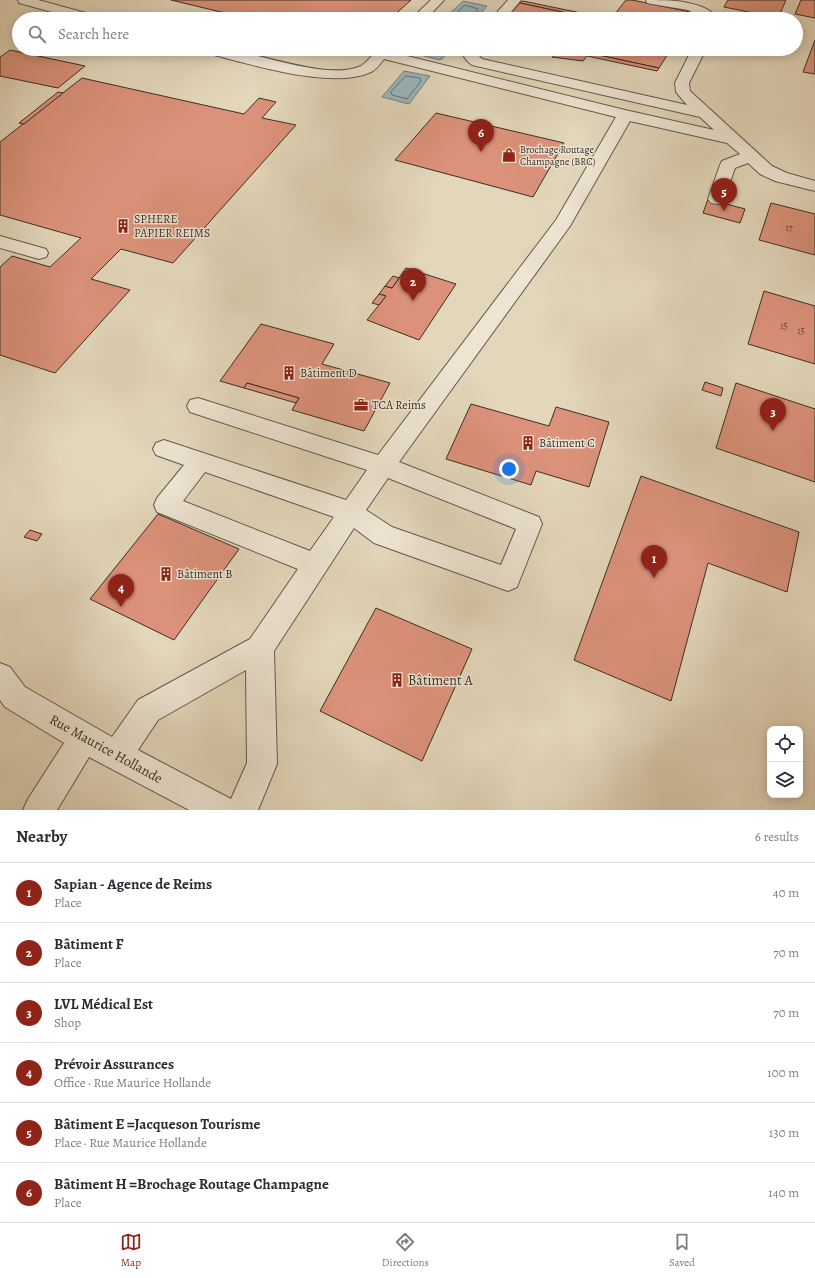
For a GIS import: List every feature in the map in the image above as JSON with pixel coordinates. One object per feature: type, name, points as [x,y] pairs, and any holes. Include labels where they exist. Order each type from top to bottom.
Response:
[{"type":"street","points":[[24,0],[67,12]]},
{"type":"street","points":[[425,12],[438,0]]},
{"type":"street","points":[[504,12],[515,0]]},
{"type":"street","points":[[652,0],[695,8],[703,12]]},
{"type":"street","points":[[239,56],[316,73],[343,74],[367,68],[378,56]]},
{"type":"street","points":[[402,56],[625,115],[745,152]]},
{"type":"street","points":[[471,56],[471,58],[477,62],[706,114]]},
{"type":"street","points":[[672,88],[694,56]]},
{"type":"street","points":[[607,92],[651,93],[672,88],[683,92],[745,152],[774,174],[815,186]]},
{"type":"street","points":[[116,756],[148,710],[260,648],[314,565],[383,466],[564,222],[625,115]]},
{"type":"street","points":[[697,145],[724,151],[745,152]]},
{"type":"street","points":[[725,201],[742,169],[745,152]]},
{"type":"street","points":[[0,242],[39,252]]},
{"type":"street","points":[[164,449],[351,512],[383,536],[508,579],[530,524],[383,466],[198,406]]},
{"type":"street","points":[[200,461],[166,506],[314,565]]},
{"type":"street","points":[[242,810],[262,764],[260,648]]},
{"type":"street","name":"Rue Maurice Hollande","points":[[0,677],[15,697],[116,756],[221,810]]},
{"type":"street","points":[[39,810],[84,738]]},
{"type":"water","points":[[463,1],[487,6],[482,12],[451,12]]},
{"type":"water","points":[[424,56],[444,56],[439,60]]},
{"type":"water","points":[[404,71],[430,76],[409,104],[382,97]]},
{"type":"building","points":[[171,0],[411,0],[398,12],[221,12]]},
{"type":"building","points":[[626,0],[632,0],[690,12],[617,12]]},
{"type":"building","points":[[728,0],[786,0],[781,12],[749,12],[724,7]]},
{"type":"building","points":[[801,0],[815,0],[815,18],[803,16],[803,12],[796,12]]},
{"type":"building","points":[[523,1],[576,12],[562,12],[520,3]]},
{"type":"building","points":[[520,3],[562,12],[512,12]]},
{"type":"building","points":[[815,40],[815,74],[803,72]]},
{"type":"building","points":[[10,50],[12,50],[12,56],[38,56],[85,66],[58,88],[0,76],[0,57]]},
{"type":"building","points":[[553,56],[587,56],[583,61],[552,57]]},
{"type":"building","points":[[587,56],[603,56],[659,68],[657,71]]},
{"type":"building","points":[[603,56],[667,56],[659,68]]},
{"type":"building","name":"SPHERE PAPIER REIMS","points":[[82,78],[244,114],[259,98],[276,102],[262,118],[296,125],[173,263],[121,249],[91,279],[130,290],[55,373],[0,355],[0,267],[12,256],[50,267],[81,238],[0,215],[0,142]]},
{"type":"building","points":[[58,92],[63,93],[24,124],[19,123]]},
{"type":"building","points":[[436,113],[564,143],[533,197],[395,160]]},
{"type":"building","points":[[708,199],[745,209],[740,223],[703,213]]},
{"type":"building","points":[[771,203],[815,214],[815,255],[759,240]]},
{"type":"building","points":[[406,268],[456,284],[419,340],[367,320],[386,296],[379,294],[385,286],[392,288]]},
{"type":"building","points":[[393,276],[399,278],[392,288],[385,286]]},
{"type":"building","points":[[764,291],[815,306],[815,364],[748,344]]},
{"type":"building","points":[[379,294],[386,296],[379,305],[372,303]]},
{"type":"building","name":"Bâtiment D","points":[[261,324],[334,344],[322,364],[390,383],[364,431],[292,410],[299,398],[247,383],[244,388],[220,381]]},
{"type":"building","points":[[705,382],[723,388],[721,396],[702,390]]},
{"type":"building","points":[[247,383],[299,398],[296,403],[244,388]]},
{"type":"building","points":[[736,383],[815,409],[815,482],[716,448]]},
{"type":"building","name":"Bâtiment C","points":[[471,404],[549,426],[556,407],[609,422],[589,487],[536,471],[531,485],[446,459]]},
{"type":"building","points":[[641,476],[799,532],[787,592],[708,563],[671,701],[574,660]]},
{"type":"building","name":"Bâtiment B","points":[[158,514],[239,549],[174,640],[90,599]]},
{"type":"building","points":[[30,530],[42,534],[37,541],[24,537]]},
{"type":"building","name":"Bâtiment A","points":[[376,608],[472,649],[422,761],[320,711]]},
{"type":"place","name":"Bâtiment H =Brochage Routage Champagne","points":[[481,152]]},
{"type":"place","name":"Brochage Routage Champagne (BRC)","points":[[509,155]]},
{"type":"place","name":"Bâtiment E =Jacqueson Tourisme","points":[[724,211]]},
{"type":"place","name":"SPHERE PAPIER REIMS","points":[[123,226]]},
{"type":"place","name":"Bâtiment F","points":[[413,301]]},
{"type":"place","name":"Bâtiment D","points":[[289,373]]},
{"type":"place","name":"TCA Reims","points":[[361,405]]},
{"type":"place","name":"LVL Médical Est","points":[[773,431]]},
{"type":"place","name":"Bâtiment C","points":[[528,443]]},
{"type":"place","name":"Bâtiment B","points":[[166,574]]},
{"type":"place","name":"Sapian - Agence de Reims","points":[[654,578]]},
{"type":"place","name":"Prévoir Assurances","points":[[121,607]]},
{"type":"place","name":"Bâtiment A","points":[[397,680]]}]
